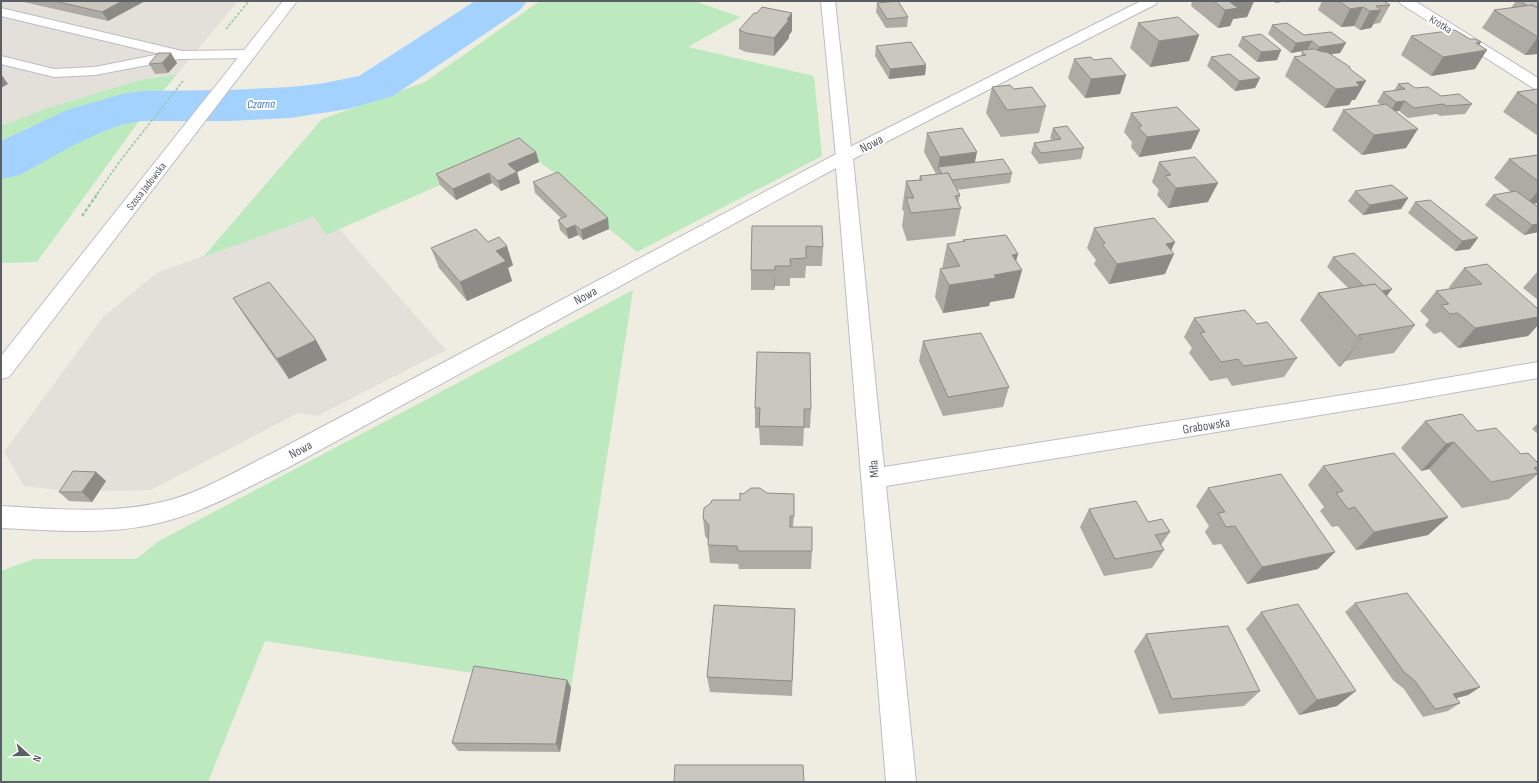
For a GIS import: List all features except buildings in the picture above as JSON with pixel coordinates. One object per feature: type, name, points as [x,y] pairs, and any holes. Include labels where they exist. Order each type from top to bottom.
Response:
[{"type":"street","name":"Szosa Jadowska","points":[[1,371],[290,1]]},
{"type":"street","name":"Miła","points":[[828,1],[844,157],[901,782]]},
{"type":"street","name":"Nowa","points":[[1,517],[87,520],[112,519],[141,516],[170,510],[196,500],[281,460],[844,157],[1151,1]]},
{"type":"street","name":"Krótka","points":[[1406,1],[1538,84]]},
{"type":"street","points":[[1,12],[182,55]]},
{"type":"street","points":[[1,60],[54,72],[95,71],[182,55],[249,54]]},
{"type":"street","name":"Grabowska","points":[[874,478],[1400,394],[1538,370]]},
{"type":"path","points":[[81,218],[145,128],[178,88]]},
{"type":"shaded area","points":[[1,1],[238,1],[177,74],[139,80],[45,109],[1,126]]},
{"type":"shaded area","points":[[314,217],[326,234],[339,229],[446,350],[317,416],[298,413],[151,490],[100,491],[92,502],[69,501],[75,492],[24,486],[4,452],[104,316],[158,272]]},
{"type":"green space","points":[[540,1],[699,1],[700,3],[741,17],[688,47],[814,76],[822,156],[637,252],[609,229],[561,182],[565,181],[522,149],[326,235],[314,217],[203,257],[322,119],[425,82]]},
{"type":"green space","points":[[177,74],[142,117],[37,262],[1,263],[1,126],[45,109],[139,80]]},
{"type":"green space","points":[[633,290],[571,688],[265,641],[208,782],[1,782],[1,571],[34,559],[136,559],[159,541]]},
{"type":"waterway","name":"Czarna","points":[[1,163],[68,128],[103,114],[122,109],[141,106],[230,106],[290,103],[348,94],[376,86],[505,1]]}]
